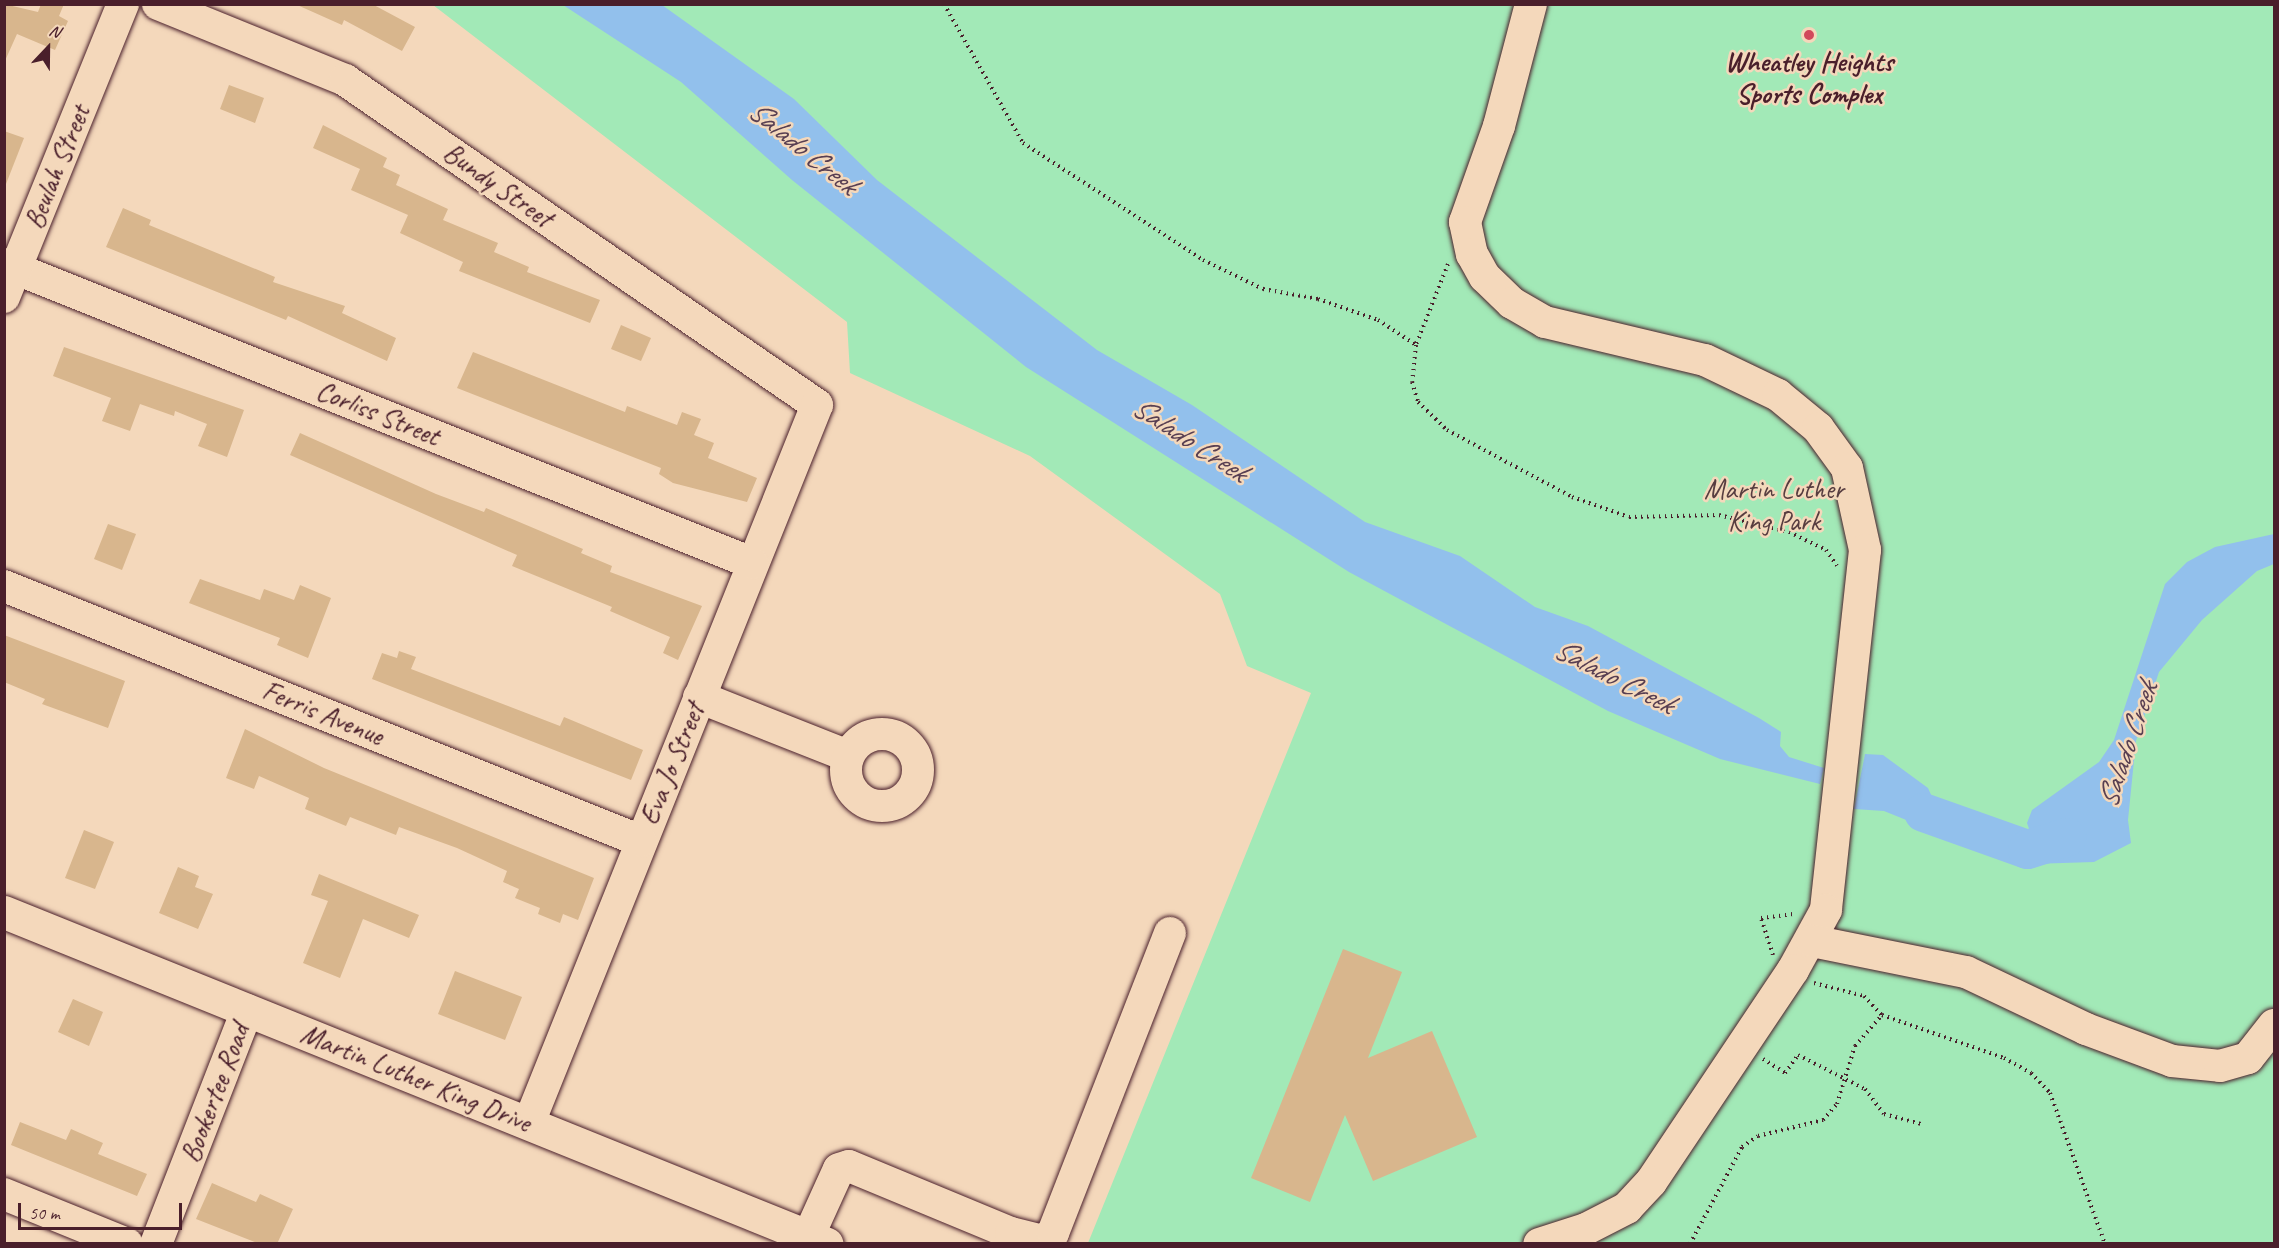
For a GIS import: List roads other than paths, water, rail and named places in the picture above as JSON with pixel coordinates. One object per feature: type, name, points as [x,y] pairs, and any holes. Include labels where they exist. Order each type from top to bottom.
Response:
[{"type":"main road","name":"Martin Luther King Drive","points":[[4,912],[818,1239]]},
{"type":"street","name":"Beulah Street","points":[[4,297],[10,266],[123,4]]},
{"type":"street","name":"Bundy Street","points":[[158,4],[345,80],[817,405]]},
{"type":"street","points":[[1531,4],[1499,126],[1465,222],[1472,254],[1485,277],[1512,303],[1545,321],[1705,360],[1740,374],[1778,394],[1818,428],[1847,468],[1865,550],[1826,910],[1812,941],[1651,1182],[1627,1208],[1586,1229],[1539,1244]]},
{"type":"street","name":"Corliss Street","points":[[10,266],[752,563]]},
{"type":"street","name":"Eva Jo Street","points":[[529,1123],[817,405]]},
{"type":"street","name":"Ferris Avenue","points":[[4,586],[641,841]]},
{"type":"street","points":[[699,697],[848,756]]},
{"type":"street","points":[[818,1239],[839,1169],[849,1167],[1010,1238],[1044,1241],[1053,1233],[1170,933]]},
{"type":"street","points":[[1812,941],[1966,972],[2086,1029],[2172,1060],[2220,1066],[2248,1058],[2274,1025]]},
{"type":"street","name":"Bookertee Road","points":[[156,1244],[247,1010]]},
{"type":"street","points":[[4,1194],[127,1244]]},
{"type":"water","points":[[563,5],[662,5],[794,99],[877,180],[1097,350],[1192,405],[1365,522],[1460,556],[1535,607],[1588,626],[1759,718],[1781,732],[1780,746],[1789,757],[1824,768],[1820,784],[1720,759],[1608,711],[1349,572],[1026,367],[792,180],[681,82]]},
{"type":"water","points":[[2274,534],[2274,564],[2257,571],[2202,620],[2159,672],[2136,741],[2128,820],[2131,843],[2094,862],[2030,864],[1983,851],[1884,811],[1854,809],[1865,754],[1883,755],[1928,788],[1938,810],[1992,841],[2010,846],[2034,843],[2027,823],[2032,810],[2099,762],[2114,740],[2165,584],[2187,562],[2215,547]]},
{"type":"waterway","name":"Salado Creek","points":[[1923,812],[2027,849],[2066,837]]},
{"type":"place","name":"Wheatley Heights Sports Complex","points":[[1809,35]]},
{"type":"park label","name":"Martin Luther King Park","points":[[1774,505]]}]
